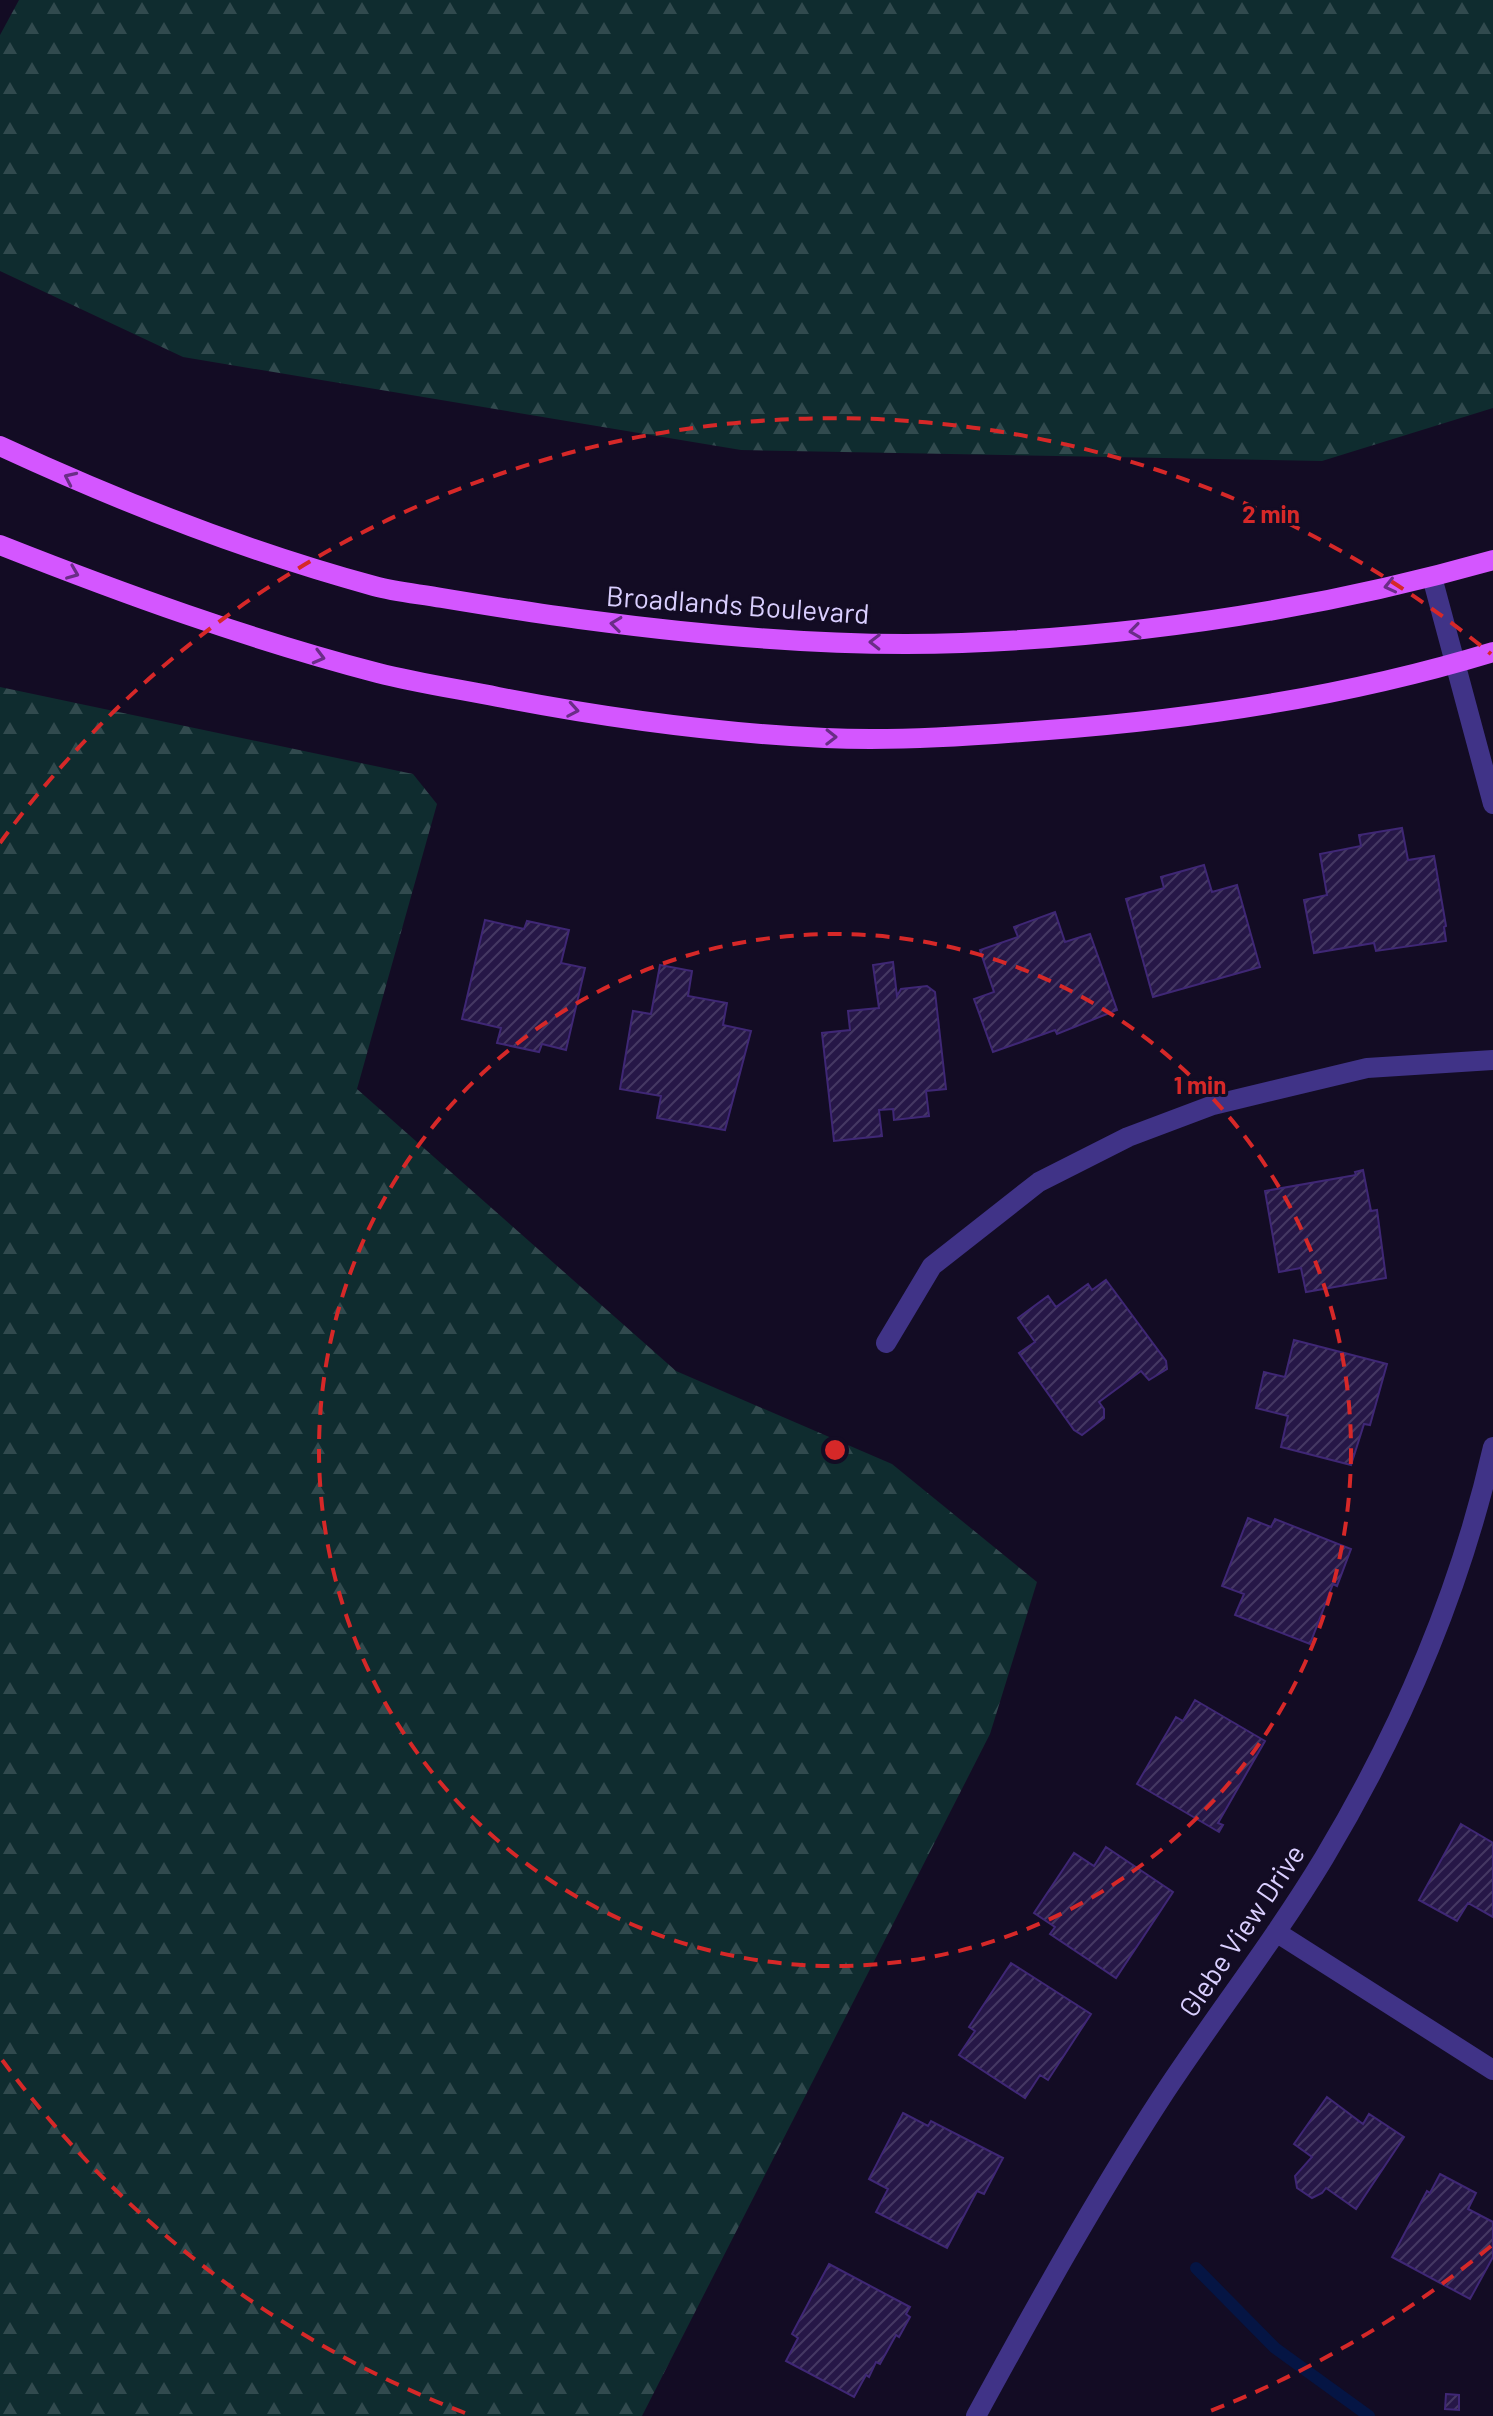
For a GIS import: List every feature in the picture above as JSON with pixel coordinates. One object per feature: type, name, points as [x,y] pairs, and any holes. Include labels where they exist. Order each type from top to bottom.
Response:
[{"type":"main road","name":"Broadlands Boulevard","points":[[0,446],[88,487],[260,552],[378,587],[532,613],[663,630],[813,641],[959,644],[1110,634],[1295,607],[1432,577],[1493,560]]},
{"type":"main road","points":[[0,545],[122,593],[260,641],[383,674],[643,722],[826,738],[972,736],[1140,723],[1305,697],[1493,652]]},
{"type":"street","points":[[1432,577],[1493,804]]},
{"type":"street","points":[[886,1343],[932,1266],[1039,1182],[1128,1137],[1213,1105],[1367,1068],[1493,1060]]},
{"type":"street","name":"Glebe View Drive","points":[[976,2416],[1060,2263],[1138,2136],[1276,1932],[1346,1819],[1404,1707],[1436,1632],[1464,1554],[1493,1447]]},
{"type":"street","points":[[1276,1932],[1493,2070]]},
{"type":"green space","points":[[19,0],[1493,0],[1493,408],[1322,461],[741,450],[183,357],[0,271],[0,35]]},
{"type":"green space","points":[[0,687],[413,774],[437,804],[357,1089],[676,1371],[892,1464],[1037,1582],[990,1734],[642,2416],[0,2416]]},
{"type":"building","points":[[1402,828],[1408,860],[1434,856],[1446,941],[1376,951],[1374,943],[1314,953],[1304,900],[1327,895],[1320,854],[1361,846],[1359,835]]},
{"type":"building","points":[[1204,865],[1212,892],[1237,885],[1260,967],[1153,997],[1126,899],[1164,888],[1161,877]]},
{"type":"building","points":[[1055,912],[1065,942],[1090,934],[1117,1010],[1057,1034],[1055,1030],[993,1052],[974,999],[994,992],[980,950],[1018,937],[1014,927]]},
{"type":"building","points":[[485,920],[524,929],[527,921],[569,930],[561,963],[585,968],[566,1050],[542,1044],[539,1052],[497,1043],[501,1028],[462,1019]]},
{"type":"building","points":[[893,962],[897,996],[901,989],[927,986],[935,992],[946,1089],[926,1091],[929,1116],[894,1120],[893,1109],[879,1110],[882,1136],[834,1141],[822,1033],[850,1030],[848,1011],[879,1008],[873,965]]},
{"type":"building","points":[[660,965],[692,971],[688,996],[727,1003],[723,1025],[751,1031],[725,1130],[657,1118],[661,1096],[620,1089],[633,1011],[651,1014]]},
{"type":"building","points":[[1363,1170],[1371,1211],[1377,1210],[1386,1278],[1306,1292],[1301,1268],[1279,1272],[1265,1191],[1356,1175],[1355,1172]]},
{"type":"building","points":[[1106,1280],[1166,1361],[1167,1369],[1149,1380],[1141,1371],[1099,1402],[1104,1409],[1104,1418],[1082,1435],[1074,1430],[1019,1353],[1035,1342],[1018,1318],[1048,1296],[1056,1307],[1088,1284],[1092,1290]]},
{"type":"building","points":[[1294,1340],[1387,1364],[1370,1425],[1364,1424],[1351,1465],[1281,1447],[1288,1416],[1256,1408],[1264,1372],[1285,1377]]},
{"type":"building","points":[[1248,1518],[1271,1527],[1275,1519],[1351,1549],[1337,1586],[1333,1584],[1310,1644],[1235,1615],[1244,1594],[1222,1586]]},
{"type":"building","points":[[1195,1700],[1265,1741],[1218,1823],[1223,1825],[1219,1832],[1137,1784],[1176,1717],[1183,1721]]},
{"type":"building","points":[[1461,1824],[1493,1843],[1493,1917],[1468,1903],[1457,1921],[1419,1900]]},
{"type":"building","points":[[1106,1847],[1173,1892],[1116,1978],[1050,1934],[1055,1927],[1034,1913],[1074,1853],[1094,1866]]},
{"type":"building","points":[[1011,1963],[1091,2014],[1048,2080],[1040,2075],[1025,2098],[959,2055],[975,2031],[969,2027]]},
{"type":"building","points":[[1327,2097],[1363,2124],[1369,2114],[1404,2137],[1356,2209],[1326,2188],[1312,2198],[1297,2188],[1295,2176],[1312,2157],[1294,2144]]},
{"type":"building","points":[[903,2113],[928,2126],[931,2121],[1003,2158],[984,2194],[977,2191],[947,2248],[876,2212],[888,2189],[869,2179]]},
{"type":"building","points":[[1440,2174],[1476,2193],[1468,2209],[1493,2222],[1493,2257],[1470,2299],[1392,2257],[1427,2191],[1430,2193]]},
{"type":"building","points":[[829,2264],[910,2307],[906,2314],[910,2317],[899,2337],[896,2335],[869,2377],[866,2375],[854,2397],[786,2361],[798,2338],[792,2334]]},
{"type":"building","points":[[1446,2394],[1459,2395],[1459,2410],[1445,2409]]},
{"type":"waterway","points":[[1196,2268],[1275,2348],[1369,2416]]}]
